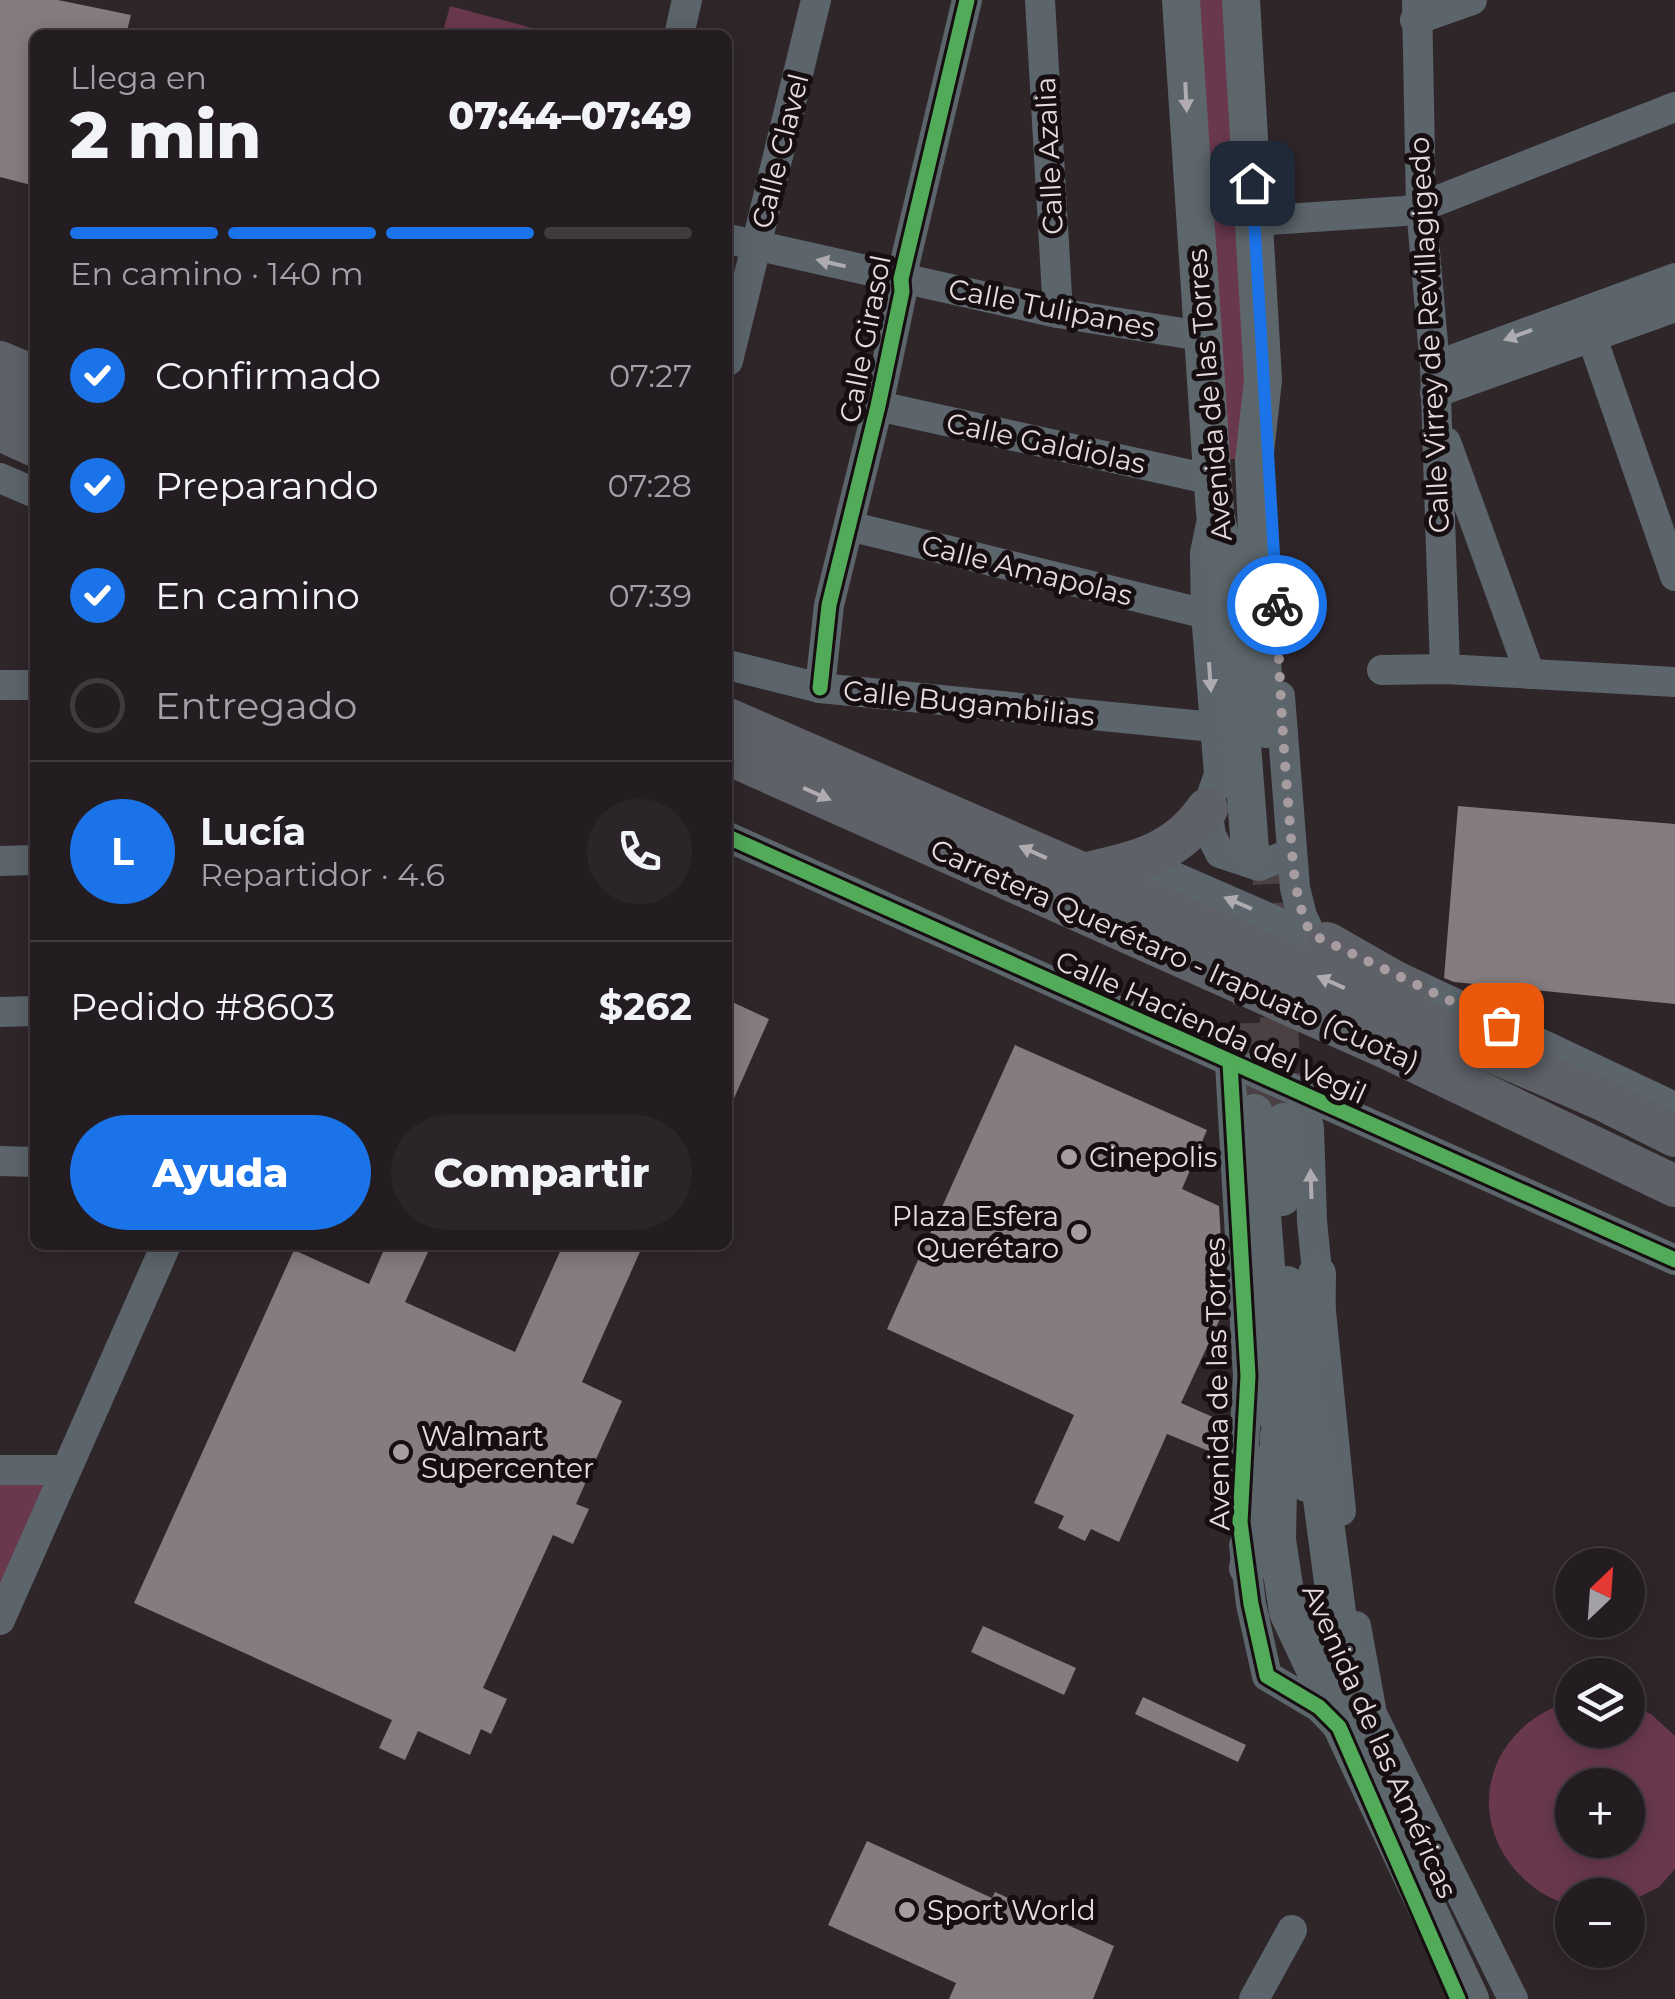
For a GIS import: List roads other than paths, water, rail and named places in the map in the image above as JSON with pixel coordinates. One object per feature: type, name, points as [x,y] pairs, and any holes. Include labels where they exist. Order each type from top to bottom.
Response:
[{"type":"highway","points":[[0,362],[30,375]]},
{"type":"highway","points":[[0,396],[30,409]]},
{"type":"highway","points":[[0,430],[30,444]]},
{"type":"highway","name":"Carretera Querétaro - Irapuato (Cuota)","points":[[732,721],[1603,1100],[1675,1136]]},
{"type":"highway","name":"Carretera Querétaro - Irapuato (Cuota)","points":[[732,756],[1389,1049],[1675,1186]]},
{"type":"highway","points":[[1083,874],[1138,861],[1190,833],[1208,810]]},
{"type":"highway","points":[[1319,939],[1603,1100]]},
{"type":"highway","points":[[1389,1049],[1544,1144],[1675,1211]]},
{"type":"main road","name":"Avenida de las Torres","points":[[1181,0],[1214,496],[1270,849]]},
{"type":"main road","name":"Avenida de las Torres","points":[[1240,0],[1263,380],[1254,461],[1270,849]]},
{"type":"main road","name":"Avenida de las Torres","points":[[1277,1114],[1282,1201],[1302,1279],[1295,1438]]},
{"type":"main road","name":"Avenida de las Torres","points":[[1277,1114],[1270,1328],[1295,1438]]},
{"type":"main road","points":[[1302,1279],[1298,1336],[1312,1559],[1327,1598],[1355,1618]]},
{"type":"main road","points":[[1249,1586],[1259,1512],[1270,1328]]},
{"type":"main road","name":"Avenida de las Américas","points":[[1295,1438],[1295,1544],[1346,1729],[1483,1999]]},
{"type":"main road","name":"Avenida de las Américas","points":[[1295,1438],[1278,1540],[1288,1612],[1470,1999]]},
{"type":"street","points":[[680,30],[687,0]]},
{"type":"street","name":"Calle Clavel","points":[[732,327],[742,243],[816,0]]},
{"type":"street","name":"Calle Girasol","points":[[820,688],[828,605],[878,406],[902,292],[901,279],[967,0]]},
{"type":"street","name":"Calle Azalia","points":[[1040,0],[1058,313]]},
{"type":"street","points":[[1416,10],[1472,0]]},
{"type":"street","name":"Calle Virrey de Revillagigedo","points":[[1416,10],[1421,207],[1435,392],[1445,670]]},
{"type":"street","points":[[1254,222],[1421,207],[1675,107]]},
{"type":"street","name":"Calle Tulipanes","points":[[742,243],[1058,313],[1201,336]]},
{"type":"street","points":[[1530,674],[1435,392],[1587,324],[1675,278]]},
{"type":"street","points":[[1587,324],[1675,307]]},
{"type":"street","points":[[1587,324],[1675,576]]},
{"type":"street","name":"Calle Galdiolas","points":[[878,406],[1214,496]]},
{"type":"street","points":[[0,478],[30,492]]},
{"type":"street","points":[[1214,496],[1205,553],[1213,727],[1219,774],[1208,810],[1211,834],[1220,852],[1259,866],[1270,849]]},
{"type":"street","name":"Calle Amapolas","points":[[849,526],[1206,614]]},
{"type":"street","name":"Calle Bugambilias","points":[[732,666],[820,688],[1213,727]]},
{"type":"street","points":[[1382,670],[1675,682]]},
{"type":"street","points":[[0,685],[30,685]]},
{"type":"street","name":"Calle Hacienda del Vegil","points":[[732,839],[1230,1063],[1277,1114],[1675,1260]]},
{"type":"street","name":"Avenida de las Torres","points":[[1270,849],[1319,939]]},
{"type":"street","points":[[0,861],[30,860]]},
{"type":"street","points":[[1138,861],[1319,939],[1675,1107]]},
{"type":"street","points":[[0,1012],[30,1011]]},
{"type":"street","name":"Avenida de las Torres","points":[[1230,1063],[1277,1114],[1248,1376],[1240,1522],[1267,1676],[1319,1707],[1346,1729],[1458,1999]]},
{"type":"street","points":[[0,1162],[30,1162]]},
{"type":"street","points":[[0,1620],[164,1250]]},
{"type":"street","points":[[0,1470],[65,1470]]},
{"type":"street","points":[[1355,1618],[1372,1714],[1513,1999]]},
{"type":"street","points":[[1346,1729],[1344,1699],[1362,1660]]},
{"type":"street","points":[[1254,1999],[1292,1930]]},
{"type":"tunnel","points":[[1270,846],[1284,1122]]},
{"type":"tunnel","points":[[1251,966],[1254,1113]]},
{"type":"place","name":"Cinepolis","points":[[1069,1157]]},
{"type":"place","name":"Plaza Esfera Querétaro","points":[[1079,1232]]},
{"type":"place","name":"Walmart Supercenter","points":[[401,1452]]},
{"type":"place","name":"Sport World","points":[[907,1910]]}]
